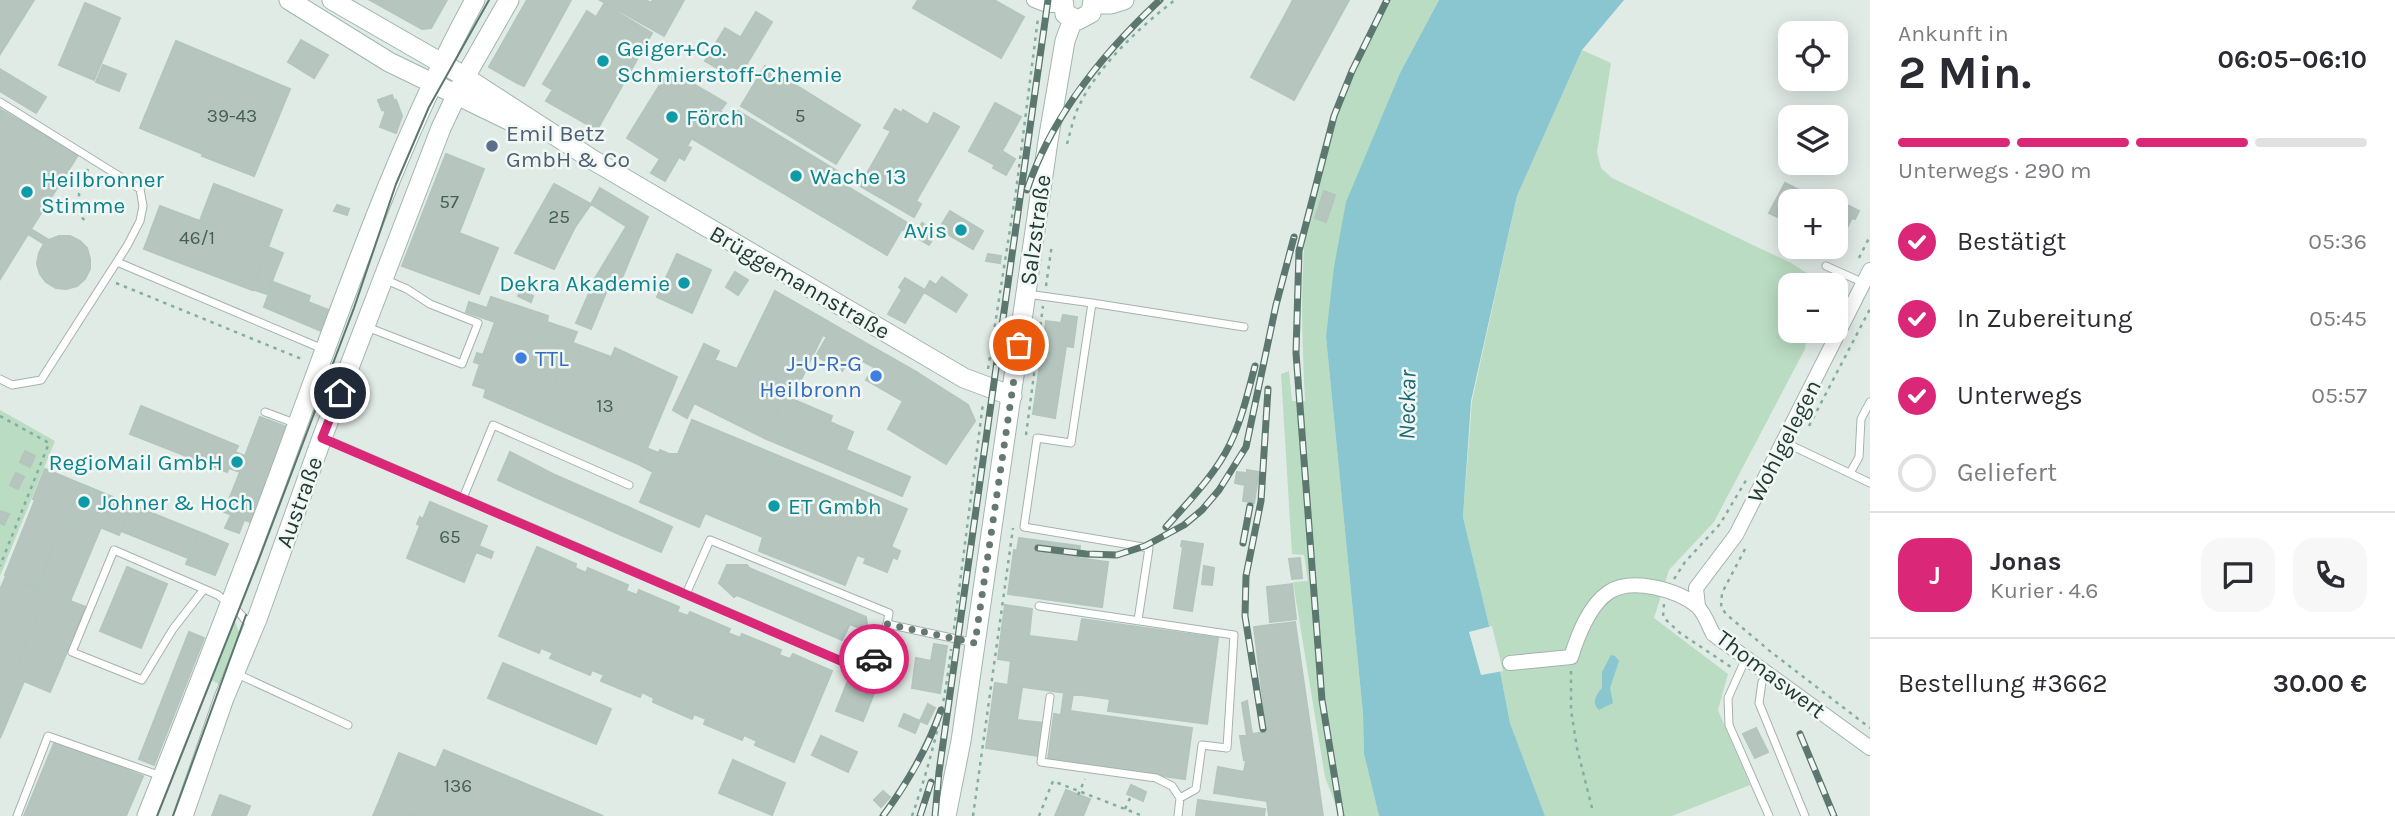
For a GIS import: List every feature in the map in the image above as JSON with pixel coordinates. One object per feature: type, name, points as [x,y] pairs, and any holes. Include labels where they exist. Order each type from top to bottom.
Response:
[{"type":"main road","name":"Brüggemannstraße","points":[[289,0],[389,62],[593,160]]},
{"type":"main road","name":"Brüggemannstraße","points":[[332,0],[441,62],[593,160],[952,371],[985,388],[1012,396]]},
{"type":"main road","name":"Austraße","points":[[147,816],[230,606],[373,223],[441,62],[475,0]]},
{"type":"main road","name":"Austraße","points":[[183,816],[322,438],[441,128],[465,77],[509,0]]},
{"type":"main road","points":[[1066,8],[1087,17],[1093,2],[1111,4],[1124,0]]},
{"type":"main road","name":"Salzstraße","points":[[946,816],[961,741],[1012,396],[1036,295],[1048,141],[1065,41],[1066,8]]},
{"type":"street","points":[[1037,2],[1066,8]]},
{"type":"street","name":"Wohlgelegen","points":[[1698,606],[1696,588],[1736,535],[1867,276]]},
{"type":"street","name":"Thomaswert","points":[[1571,657],[1578,635],[1592,610],[1610,591],[1636,585],[1658,587],[1698,606],[1713,634],[1870,748]]},
{"type":"street","points":[[1510,663],[1571,657]]},
{"type":"lane","points":[[0,102],[140,189],[143,206],[140,221],[117,262],[41,380],[12,384],[0,379]]},
{"type":"lane","points":[[117,262],[322,358]]},
{"type":"lane","points":[[1826,267],[1867,276]]},
{"type":"lane","points":[[366,327],[462,365],[478,323],[430,304],[407,289],[383,279]]},
{"type":"lane","points":[[1036,295],[1244,327]]},
{"type":"lane","points":[[1092,303],[1071,443],[1037,438],[1024,527],[1149,548],[1138,620]]},
{"type":"lane","points":[[1850,473],[1859,457],[1861,419],[1870,402]]},
{"type":"lane","points":[[265,412],[298,425]]},
{"type":"lane","points":[[463,498],[493,425],[629,485]]},
{"type":"lane","points":[[322,438],[869,673],[889,613],[710,540],[686,594]]},
{"type":"lane","points":[[1784,442],[1870,483]]},
{"type":"lane","points":[[204,589],[173,629],[142,680],[72,652],[114,550],[218,595],[239,610],[245,620],[257,619]]},
{"type":"lane","points":[[1039,606],[1234,635],[1227,748],[1202,745],[1196,789],[1180,798]]},
{"type":"lane","points":[[887,624],[975,643]]},
{"type":"lane","points":[[1746,658],[1728,698],[1729,725],[1768,815]]},
{"type":"lane","points":[[234,673],[348,724]]},
{"type":"lane","points":[[1768,674],[1762,682],[1759,703],[1805,816]]},
{"type":"lane","points":[[1051,697],[1041,762],[1156,778],[1172,786],[1180,798],[1178,816]]},
{"type":"lane","points":[[17,816],[48,736],[162,776]]},
{"type":"path","points":[[1066,147],[1081,102],[1108,62],[1175,0]]},
{"type":"path","points":[[912,816],[947,695],[985,388],[1012,217],[1037,2]]},
{"type":"path","points":[[88,223],[80,216],[79,194],[91,158]]},
{"type":"path","points":[[1026,434],[1036,295],[1053,235]]},
{"type":"path","points":[[106,280],[322,358]]},
{"type":"path","points":[[1798,448],[1870,309]]},
{"type":"path","points":[[0,416],[49,443],[0,566]]},
{"type":"path","points":[[1740,674],[1679,633],[1662,617],[1666,591],[1685,562],[1720,524],[1751,471]]},
{"type":"path","points":[[973,816],[1014,516]]},
{"type":"path","points":[[1749,541],[1722,593],[1721,607],[1771,652],[1870,728]]},
{"type":"path","points":[[1571,657],[1571,710],[1592,808]]},
{"type":"path","points":[[1039,816],[1053,781],[1143,816]]},
{"type":"path","points":[[1125,809],[1130,796]]},
{"type":"green space","points":[[1391,0],[1439,0],[1401,71],[1326,337],[1363,714],[1364,754],[1379,816],[1340,816],[1325,777],[1293,582],[1308,581],[1304,555],[1292,554],[1281,374],[1289,371],[1292,401],[1305,401],[1303,270],[1315,172],[1338,104]]},
{"type":"green space","points":[[1582,50],[1611,63],[1597,152],[1601,168],[1612,178],[1807,273],[1778,273],[1778,343],[1806,343],[1805,349],[1714,522],[1669,570],[1654,618],[1728,674],[1718,710],[1750,785],[1672,816],[1545,816],[1510,723],[1463,517],[1472,401],[1517,196]]},
{"type":"green space","points":[[0,410],[55,441],[0,576]]},
{"type":"green space","points":[[234,619],[239,632],[244,634],[225,688],[208,678]]},
{"type":"water","name":"Neckar","points":[[1439,0],[1624,0],[1582,50],[1517,196],[1471,401],[1463,517],[1510,723],[1545,816],[1379,816],[1364,754],[1363,714],[1326,337],[1334,267],[1346,202],[1401,71]]},
{"type":"water","points":[[1611,655],[1619,661],[1610,688],[1613,703],[1599,710],[1595,699],[1602,688],[1602,672]]},
{"type":"pier","points":[[1492,626],[1503,671],[1481,675],[1469,632]]},
{"type":"building","points":[[0,0],[34,0],[0,54]]},
{"type":"building","points":[[370,0],[447,0],[431,28],[422,29]]},
{"type":"building","points":[[527,0],[563,0],[517,83],[489,67]]},
{"type":"building","points":[[563,0],[571,0],[524,86],[517,83]]},
{"type":"building","points":[[600,0],[645,0],[651,3],[653,0],[684,0],[664,36]]},
{"type":"building","points":[[918,0],[994,0],[1024,17],[1001,58],[913,8]]},
{"type":"building","points":[[1293,0],[1349,0],[1326,42],[1283,19]]},
{"type":"building","points":[[85,3],[120,18],[94,80],[59,65]]},
{"type":"building","name":"Geiger+Co. Schmierstoff-Chemie","points":[[604,4],[652,33],[597,130],[546,101]]},
{"type":"building","points":[[587,11],[596,17],[553,90],[543,84]]},
{"type":"building","points":[[756,12],[772,22],[757,47],[741,37]]},
{"type":"building","points":[[1283,19],[1326,42],[1294,100],[1251,77]]},
{"type":"building","points":[[725,28],[757,47],[737,80],[705,61]]},
{"type":"building","points":[[301,40],[328,55],[314,78],[288,62]]},
{"type":"building","points":[[176,41],[290,89],[254,176],[140,128]]},
{"type":"building","points":[[103,65],[126,74],[119,91],[96,82]]},
{"type":"building","points":[[765,66],[860,125],[836,164],[741,106]]},
{"type":"building","points":[[0,69],[46,97],[36,113],[0,91]]},
{"type":"building","name":"Förch","points":[[669,70],[716,97],[687,146],[691,148],[684,160],[679,157],[665,181],[651,173],[660,159],[627,138]]},
{"type":"building","points":[[392,95],[402,116],[396,133],[380,127],[385,113],[378,100]]},
{"type":"building","name":"Wache 13","points":[[716,97],[726,103],[720,111],[733,119],[738,111],[839,172],[835,179],[906,222],[887,255],[691,138]]},
{"type":"building","points":[[995,103],[1021,117],[1002,151],[1015,159],[1006,175],[993,168],[995,165],[969,151]]},
{"type":"building","name":"Heilbronner Stimme","points":[[0,109],[78,155],[31,229],[49,240],[70,236],[87,248],[90,269],[85,279],[77,286],[56,288],[46,282],[37,264],[44,244],[28,234],[0,279]]},
{"type":"building","points":[[895,109],[902,113],[903,110],[928,125],[934,113],[959,127],[916,201],[921,204],[914,217],[860,186],[891,131],[884,128]]},
{"type":"building","points":[[446,154],[484,169],[459,233],[498,248],[479,294],[402,266]]},
{"type":"building","points":[[1785,183],[1797,189],[1782,189]]},
{"type":"building","points":[[214,184],[282,210],[272,236],[250,228],[245,239],[268,247],[252,290],[144,249],[160,206],[240,236],[244,226],[204,210]]},
{"type":"building","points":[[554,184],[591,204],[575,227],[554,269],[515,253]]},
{"type":"building","points":[[600,188],[648,217],[640,235],[591,204]]},
{"type":"building","points":[[1324,191],[1335,195],[1326,222],[1315,218]]},
{"type":"building","points":[[1778,196],[1778,217],[1769,213]]},
{"type":"building","points":[[337,205],[349,209],[347,215],[334,211]]},
{"type":"building","points":[[1848,206],[1859,211],[1855,219],[1852,218],[1848,226]]},
{"type":"building","points":[[204,210],[244,226],[240,236],[200,221]]},
{"type":"building","name":"Avis","points":[[950,211],[983,231],[973,249],[939,229]]},
{"type":"building","points":[[906,222],[918,230],[922,223],[937,232],[929,245],[902,229]]},
{"type":"building","points":[[626,227],[640,235],[616,292],[594,280]]},
{"type":"building","points":[[250,228],[272,236],[268,247],[245,239]]},
{"type":"building","points":[[268,247],[283,253],[267,294],[252,289]]},
{"type":"building","name":"Dekra Akademie","points":[[677,254],[711,270],[692,313],[657,297]]},
{"type":"building","points":[[988,254],[1001,256],[1000,263],[986,261]]},
{"type":"building","points":[[735,272],[748,280],[738,295],[726,287]]},
{"type":"building","points":[[942,277],[967,295],[956,312],[924,292],[930,281],[936,285]]},
{"type":"building","points":[[905,278],[925,290],[905,323],[888,314],[902,290],[899,287]]},
{"type":"building","points":[[273,282],[310,296],[308,302],[329,310],[321,331],[264,307]]},
{"type":"building","points":[[593,284],[607,290],[591,329],[576,323]]},
{"type":"building","points":[[521,290],[533,296],[531,302],[518,296]]},
{"type":"building","points":[[775,291],[829,322],[799,384],[791,383],[764,438],[694,403],[715,360],[737,369]]},
{"type":"building","name":"TTL","points":[[491,297],[548,316],[547,322],[577,332],[539,421],[484,397],[486,389],[473,385],[480,364],[474,362],[477,353],[483,355],[495,322],[466,312],[469,302],[487,308]]},
{"type":"building","points":[[1063,315],[1077,317],[1073,347],[1066,346],[1055,418],[1033,414],[1046,321],[1061,323]]},
{"type":"building","points":[[829,322],[918,373],[903,401],[866,380],[874,367],[853,356],[842,371],[816,356],[827,337],[823,335]]},
{"type":"building","points":[[573,343],[611,357],[610,361],[672,389],[640,465],[539,421]]},
{"type":"building","points":[[704,344],[719,351],[687,418],[673,410]]},
{"type":"building","points":[[615,348],[677,377],[672,389],[610,361]]},
{"type":"building","points":[[918,373],[968,405],[975,421],[946,464],[888,429]]},
{"type":"building","points":[[785,396],[832,416],[830,422],[853,432],[846,450],[910,477],[902,496],[764,438]]},
{"type":"building","name":"RegioMail GmbH","points":[[141,406],[238,446],[235,452],[245,456],[260,417],[287,427],[250,522],[224,512],[240,472],[229,468],[227,472],[130,434]]},
{"type":"building","name":"ET Gmbh","points":[[692,420],[907,509],[891,547],[900,551],[897,559],[893,557],[887,572],[864,563],[866,558],[857,555],[845,585],[759,551],[763,537],[705,513],[699,527],[640,502],[653,472],[640,465],[646,448],[659,453],[660,450],[678,454]]},
{"type":"building","points":[[25,451],[35,456],[30,467],[20,462]]},
{"type":"building","points":[[510,452],[555,475],[544,501],[498,480]]},
{"type":"building","name":"Johner & Hoch","points":[[45,469],[132,505],[119,535],[33,499]]},
{"type":"building","points":[[1247,470],[1259,472],[1254,503],[1243,501],[1245,485],[1235,483],[1237,472],[1247,473]]},
{"type":"building","points":[[16,473],[24,477],[18,489],[10,485]]},
{"type":"building","points":[[555,475],[603,496],[592,522],[544,501]]},
{"type":"building","points":[[603,496],[626,506],[614,532],[592,522]]},
{"type":"building","points":[[35,500],[67,513],[37,588],[5,575]]},
{"type":"building","points":[[430,502],[487,526],[479,546],[493,552],[491,558],[476,552],[464,582],[407,558],[420,526],[417,524],[420,517],[423,519]]},
{"type":"building","points":[[132,505],[199,532],[188,558],[121,531]]},
{"type":"building","points":[[626,506],[672,527],[661,552],[614,532]]},
{"type":"building","points":[[0,511],[9,514],[4,525],[0,523]]},
{"type":"building","points":[[67,513],[101,527],[70,601],[86,607],[50,692],[24,681],[0,738],[0,708],[47,593],[37,588]]},
{"type":"building","points":[[231,515],[244,520],[239,533],[225,528]]},
{"type":"building","points":[[199,532],[228,544],[215,575],[186,564]]},
{"type":"building","points":[[1019,538],[1080,546],[1078,558],[1108,562],[1102,607],[1008,594],[1014,550],[1017,551]]},
{"type":"building","points":[[1182,541],[1203,544],[1192,611],[1174,608]]},
{"type":"building","points":[[537,547],[576,564],[575,568],[586,573],[588,568],[628,585],[626,591],[637,595],[639,590],[679,607],[677,612],[688,616],[690,612],[730,629],[728,633],[740,638],[742,634],[781,650],[779,655],[790,659],[793,654],[832,671],[794,762],[755,745],[757,741],[744,735],[742,740],[704,724],[706,719],[694,714],[692,719],[653,702],[654,698],[642,692],[640,697],[601,681],[604,675],[592,670],[590,675],[550,658],[553,653],[541,648],[539,653],[499,636]]},
{"type":"building","points":[[1300,558],[1302,578],[1292,579],[1289,559]]},
{"type":"building","points":[[727,565],[747,565],[866,617],[867,625],[862,629],[850,624],[842,640],[737,595],[734,597],[719,583]]},
{"type":"building","points":[[1204,566],[1214,568],[1212,585],[1202,584]]},
{"type":"building","points":[[127,567],[167,584],[141,648],[100,631]]},
{"type":"building","points":[[6,576],[47,593],[0,708],[0,590]]},
{"type":"building","points":[[1292,584],[1296,619],[1270,622],[1267,587]]},
{"type":"building","points":[[1005,605],[1032,609],[1029,636],[1078,642],[1082,619],[1218,638],[1207,724],[1108,711],[1110,699],[1008,685],[1011,661],[998,659]]},
{"type":"building","points":[[1295,622],[1323,816],[1269,816],[1267,801],[1214,793],[1218,767],[1244,772],[1246,761],[1240,736],[1247,736],[1242,703],[1247,701],[1252,734],[1267,732],[1254,627]]},
{"type":"building","points":[[189,632],[204,638],[154,765],[139,759]]},
{"type":"building","points":[[934,644],[947,646],[940,693],[912,688],[916,658],[931,661]]},
{"type":"building","points":[[503,663],[611,709],[596,744],[488,698]]},
{"type":"building","points":[[849,678],[876,688],[863,721],[836,711]]},
{"type":"building","points":[[995,683],[1022,687],[1017,720],[1043,723],[1039,756],[986,748]]},
{"type":"building","points":[[1064,693],[1073,694],[1070,711],[1192,728],[1185,779],[1048,760],[1054,714],[1061,715]]},
{"type":"building","points":[[928,704],[935,708],[927,724],[920,721]]},
{"type":"building","points":[[904,714],[920,721],[915,733],[899,726]]},
{"type":"building","points":[[1756,728],[1768,752],[1755,758],[1743,734]]},
{"type":"building","points":[[821,736],[857,752],[848,772],[812,755]]},
{"type":"building","points":[[55,741],[143,776],[126,816],[24,816]]},
{"type":"building","points":[[444,750],[603,816],[414,816],[379,802],[399,753],[436,768]]},
{"type":"building","points":[[733,760],[785,783],[772,815],[719,793]]},
{"type":"building","points":[[1131,785],[1146,792],[1143,801],[1127,794]]},
{"type":"building","points":[[1066,790],[1090,799],[1083,816],[1055,816]]},
{"type":"building","points":[[883,791],[890,797],[881,807],[874,800]]},
{"type":"building","points":[[220,795],[250,806],[246,816],[212,816]]},
{"type":"building","points":[[1198,800],[1265,809],[1264,816],[1196,816]]},
{"type":"building","points":[[379,802],[414,816],[373,816]]},
{"type":"tram line","points":[[157,816],[259,559],[354,308],[396,184],[429,107],[489,0]]},
{"type":"tram line","points":[[173,816],[246,615]]},
{"type":"railway","points":[[935,816],[1048,0]]},
{"type":"railway","points":[[1027,190],[1050,136],[1065,111],[1099,64],[1160,0]]},
{"type":"railway","points":[[1341,816],[1322,700],[1296,353],[1299,251],[1334,116],[1352,71],[1387,0]]},
{"type":"railway","points":[[1038,548],[1117,555],[1145,546],[1184,525],[1202,510],[1219,490],[1246,447],[1276,305],[1294,237]]},
{"type":"railway","points":[[1166,527],[1201,488],[1224,455],[1238,425],[1255,366]]},
{"type":"railway","points":[[1263,729],[1245,616],[1246,576],[1261,501],[1268,389]]},
{"type":"railway","points":[[1243,543],[1250,506]]},
{"type":"railway","points":[[883,816],[916,765],[941,710]]},
{"type":"railway","points":[[1800,734],[1834,816]]},
{"type":"railway","points":[[920,816],[931,782]]},
{"type":"way so far","points":[[874,659],[887,624],[975,643],[1019,345]]},
{"type":"place","name":"Geiger+Co. Schmierstoff-Chemie","points":[[603,61]]},
{"type":"place","name":"Förch","points":[[672,117]]},
{"type":"place","name":"Emil Betz GmbH & Co","points":[[492,146]]},
{"type":"place","name":"Wache 13","points":[[796,176]]},
{"type":"place","name":"Heilbronner Stimme","points":[[27,192]]},
{"type":"place","name":"Avis","points":[[961,230]]},
{"type":"place","name":"Dekra Akademie","points":[[684,283]]},
{"type":"place","name":"TTL","points":[[521,358]]},
{"type":"place","name":"J⁃U⁃R⁃G Heilbronn","points":[[876,376]]},
{"type":"place","name":"RegioMail GmbH","points":[[237,462]]},
{"type":"place","name":"Johner & Hoch","points":[[84,502]]},
{"type":"place","name":"ET Gmbh","points":[[774,506]]},
{"type":"route","points":[[340,393],[322,438],[869,673],[874,659]]}]
